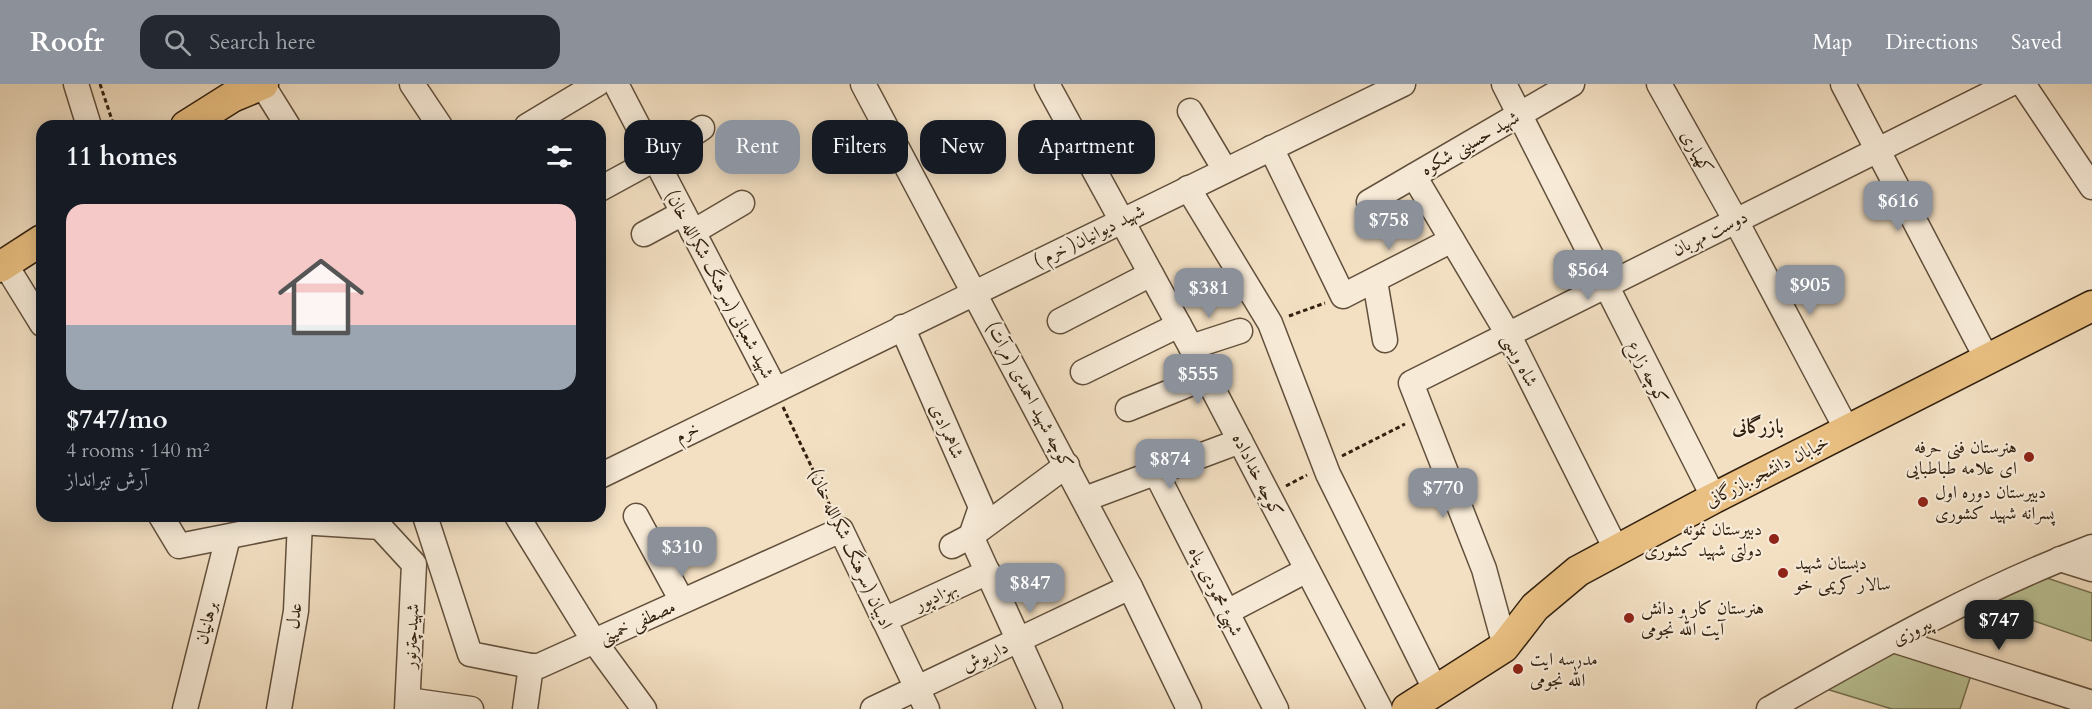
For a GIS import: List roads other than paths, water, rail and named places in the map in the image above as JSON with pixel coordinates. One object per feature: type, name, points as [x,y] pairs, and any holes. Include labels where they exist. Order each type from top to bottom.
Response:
[{"type":"main road","points":[[196,120],[232,97],[266,86]]},
{"type":"main road","points":[[229,120],[241,112],[266,86]]},
{"type":"main road","points":[[2,258],[36,223]]},
{"type":"main road","points":[[2,258],[36,243]]},
{"type":"main road","name":"خیابان دانشجو.بازرگانی","points":[[1407,709],[1505,646],[1535,607],[1578,571],[1714,498],[1988,361],[2092,306]]},
{"type":"street","points":[[76,84],[87,120]]},
{"type":"street","points":[[412,84],[436,120]]},
{"type":"street","points":[[537,120],[597,84]]},
{"type":"street","name":"شهید شعبانی (سرهنگ شکرالله خان)","points":[[616,84],[635,120]]},
{"type":"street","name":"کوچه شهید احمدی (مرآت)","points":[[863,84],[976,291],[1085,499],[1189,709]]},
{"type":"street","name":"کوچه خداداده","points":[[1047,84],[1191,346],[1380,709]]},
{"type":"street","name":"شهید دیوانیان( خرم )","points":[[775,389],[1403,84]]},
{"type":"street","name":"کوچه زارع","points":[[1504,84],[1604,286],[1714,498]]},
{"type":"street","name":"شهید حسینی شکوه","points":[[1369,202],[1572,84]]},
{"type":"street","name":"کهیاری","points":[[1659,84],[1736,221],[1847,430]]},
{"type":"street","points":[[1843,84],[1988,361]]},
{"type":"street","name":"دوست مهربان","points":[[1505,646],[1484,568],[1411,383],[2010,84]]},
{"type":"street","points":[[2023,84],[2092,187]]},
{"type":"street","points":[[266,86],[285,120]]},
{"type":"street","points":[[1190,111],[1225,170]]},
{"type":"street","points":[[1271,148],[1344,297],[1452,240]]},
{"type":"street","points":[[606,186],[628,174]]},
{"type":"street","name":"شهید شعبانی (سرهنگ شکرالله خان)","points":[[663,174],[775,389]]},
{"type":"street","name":"شاه ویسی","points":[[1414,176],[1508,334],[1617,551]]},
{"type":"street","points":[[1188,188],[1270,323],[1325,465],[1437,691]]},
{"type":"street","points":[[644,234],[688,223],[742,203]]},
{"type":"street","points":[[2,258],[36,314]]},
{"type":"street","points":[[1060,321],[1151,274]]},
{"type":"street","points":[[1375,281],[1385,340]]},
{"type":"street","points":[[1083,372],[1179,325]]},
{"type":"street","name":"شاهمرادی","points":[[902,327],[981,507],[962,541]]},
{"type":"street","points":[[1191,346],[1240,331]]},
{"type":"street","points":[[1128,409],[1207,377]]},
{"type":"street","name":"خرم","points":[[606,473],[775,389]]},
{"type":"street","points":[[1085,499],[1240,441]]},
{"type":"street","points":[[1050,709],[987,572],[962,541],[1067,465]]},
{"type":"street","name":"شهیئ محمودی پناه","points":[[1156,473],[1276,709]]},
{"type":"street","points":[[636,516],[682,601]]},
{"type":"street","points":[[165,522],[179,546],[228,537],[286,522]]},
{"type":"street","name":"عدل","points":[[279,709],[296,611],[298,522]]},
{"type":"street","name":"شهیدچترنور","points":[[329,522],[380,527],[414,564],[408,704]]},
{"type":"street","points":[[427,522],[470,654],[531,666],[525,709]]},
{"type":"street","points":[[522,522],[594,641],[639,705]]},
{"type":"street","name":"مصطفی خمینی","points":[[531,666],[539,666],[841,530]]},
{"type":"street","name":"ادیبان (سرهنگ شکرالله خان)","points":[[841,530],[922,699]]},
{"type":"street","name":"برهانیان","points":[[184,709],[228,537]]},
{"type":"street","name":"پیروزی","points":[[1768,709],[1893,640],[2060,559],[2092,547]]},
{"type":"street","points":[[2060,559],[2092,569]]},
{"type":"street","points":[[1227,612],[1307,570]]},
{"type":"street","name":"بهزادپور","points":[[884,620],[987,572]]},
{"type":"street","name":"داریوش","points":[[873,709],[922,699],[1019,640],[1130,586]]},
{"type":"street","points":[[1893,640],[2092,703]]},
{"type":"street","points":[[408,704],[471,709]]},
{"type":"place","name":"هنرستان فنی حرفه ای علامه طباطبایی","points":[[2029,457]]},
{"type":"place","name":"دبیرستان دوره اول پسرانه شهید کشوری","points":[[1923,502]]},
{"type":"place","name":"دبیرستان نمونه دولتی شهید کشوری","points":[[1774,539]]},
{"type":"place","name":"دبستان شهید سالار کریمی خو","points":[[1783,573]]},
{"type":"place","name":"هنرستان کار و دانش آیت الله نجومی","points":[[1629,618]]},
{"type":"place","name":"مدرسه ایت الله نجومی","points":[[1518,669]]},
{"type":"district","name":"بازرگانی","points":[[1758,426]]}]
